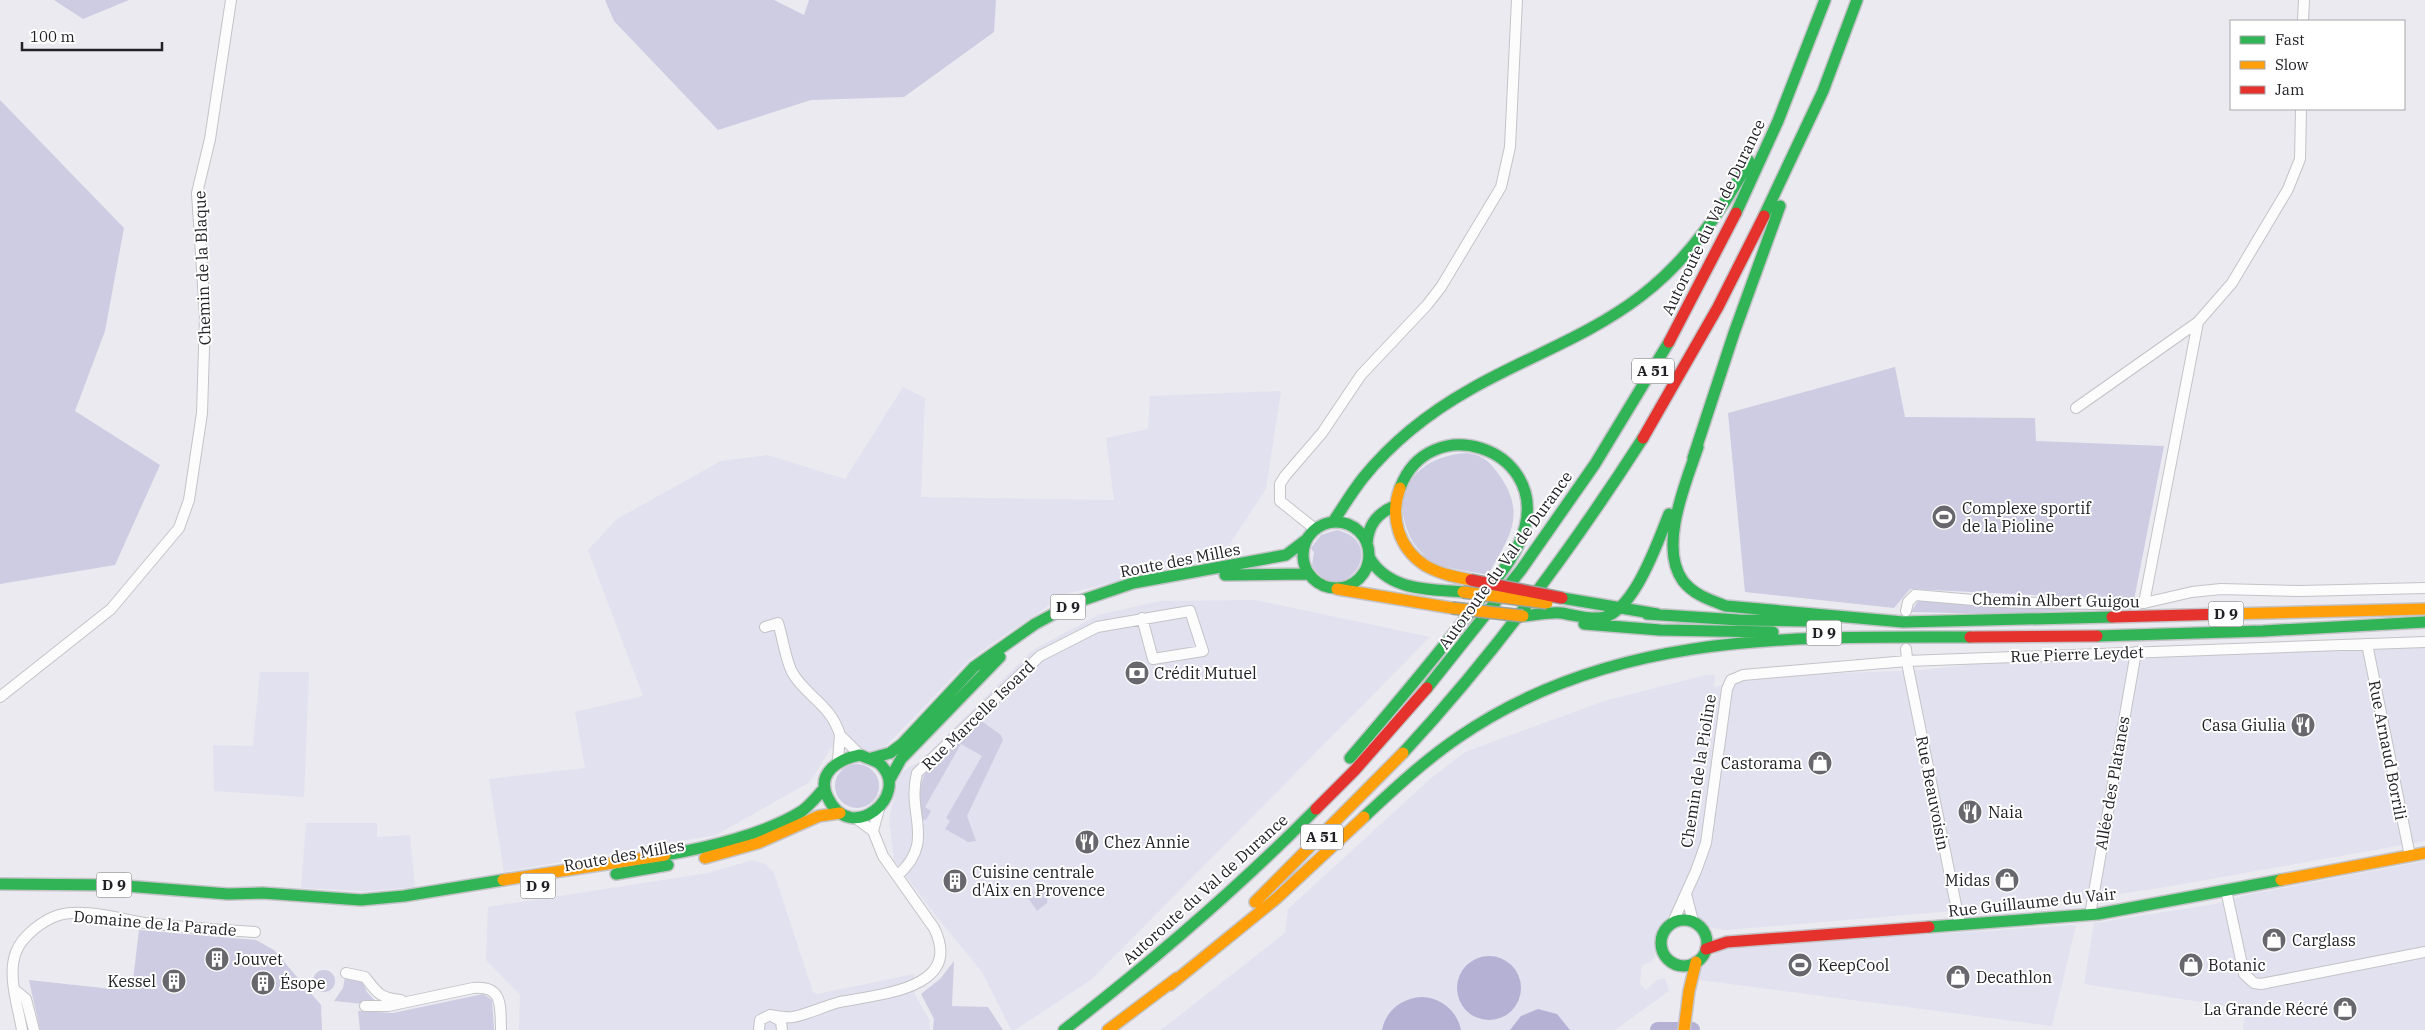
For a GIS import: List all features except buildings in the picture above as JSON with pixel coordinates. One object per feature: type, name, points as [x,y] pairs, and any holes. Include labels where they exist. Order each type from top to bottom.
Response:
[{"type":"main road","name":"Autoroute du Val de Durance","points":[[1064,1030],[1188,929],[1274,852],[1376,747],[1448,665],[1555,523],[1619,426],[1676,331],[1746,192],[1808,48],[1826,0]]},
{"type":"main road","name":"A 51","points":[[1108,1030],[1170,985],[1363,797],[1478,669],[1555,568],[1627,463],[1687,363],[1746,253],[1818,103],[1856,0]]},
{"type":"main road","points":[[1333,522],[1364,478],[1383,456],[1419,425],[1469,390],[1590,329],[1617,313],[1640,298],[1677,264],[1696,245],[1725,204],[1808,48]]},
{"type":"main road","points":[[1818,103],[1740,316],[1676,519],[1672,547],[1677,571],[1683,581],[1702,599],[1726,606],[1904,617]]},
{"type":"main road","points":[[1188,929],[1317,795],[1410,688],[1498,575],[1522,538],[1526,519],[1521,484],[1509,463],[1485,448],[1459,444],[1434,448],[1416,461],[1400,486],[1395,506],[1399,532],[1414,557],[1443,573],[1471,580],[1556,609],[1593,618],[1606,617],[1618,610],[1636,585],[1698,447]]},
{"type":"main road","points":[[1336,589],[1346,587],[1359,579],[1367,567],[1369,531],[1374,520],[1383,511],[1395,506]]},
{"type":"main road","points":[[1368,544],[1354,527],[1344,523],[1333,522],[1315,529],[1306,540],[1302,557],[1308,574],[1316,582],[1325,587],[1356,594],[1523,616],[1556,609],[1618,610]]},
{"type":"main road","name":"Route des Milles","points":[[869,758],[890,752],[902,744],[974,667],[1035,624],[1074,603],[1132,583],[1286,555],[1306,540]]},
{"type":"main road","name":"D 9","points":[[1369,557],[1381,575],[1394,582],[1556,609],[1604,627],[1660,630],[2045,636],[2366,627],[2425,628]]},
{"type":"main road","name":"Route des Milles","points":[[890,779],[900,759],[1002,655],[1042,626],[1079,609],[1138,589],[1236,574],[1308,574]]},
{"type":"main road","name":"D 9","points":[[1618,610],[1739,620],[2425,609]]},
{"type":"main road","name":"D 9","points":[[2366,627],[2425,622]]},
{"type":"main road","points":[[1170,985],[1290,886],[1392,792],[1454,740],[1487,719],[1546,688],[1586,673],[1646,656],[1725,644],[1790,640],[2045,636]]},
{"type":"main road","points":[[847,756],[869,758],[890,779],[887,795],[880,809],[867,816],[854,817],[840,813],[829,802],[824,789],[828,771],[838,760],[847,756]]},
{"type":"main road","name":"Route des Milles","points":[[0,884],[113,885],[228,894],[263,893],[361,900],[404,896],[696,850],[748,834],[803,810],[824,789]]},
{"type":"main road","name":"Route des Milles","points":[[228,894],[262,901],[334,908],[407,905],[641,871],[703,858],[758,843],[819,816],[840,813]]},
{"type":"main road","name":"Rue Guillaume du Vair","points":[[1706,949],[1727,942],[2090,915],[2425,853]]},
{"type":"main road","points":[[1684,1030],[1689,993],[1696,962],[1706,949],[1705,932],[1693,921],[1686,919],[1673,922],[1662,932],[1661,947],[1666,958],[1677,965],[1684,966],[1696,962]]},
{"type":"main road","name":"Rue Guillaume du Vair","points":[[1705,932],[1727,942]]},
{"type":"main road","points":[[1677,965],[1683,975],[1689,993]]},
{"type":"street","name":"Chemin de la Blaque","points":[[0,698],[110,609],[180,528],[189,500],[202,413],[205,316],[196,193],[210,139],[231,0]]},
{"type":"street","points":[[1315,529],[1280,501],[1280,484],[1322,433],[1361,374],[1441,288],[1501,187],[1510,146],[1517,0]]},
{"type":"street","points":[[2303,20],[2304,0]]},
{"type":"street","points":[[2076,408],[2198,322],[2232,283],[2288,189],[2300,159],[2301,110]]},
{"type":"street","points":[[2144,603],[2198,322]]},
{"type":"street","name":"Chemin Albert Guigou","points":[[1904,617],[1908,602],[1915,595],[1928,594],[1997,602],[2144,603],[2192,592],[2221,589],[2300,591],[2425,588]]},
{"type":"street","name":"Rue Marcelle Isoard","points":[[898,876],[909,866],[917,852],[919,832],[914,795],[917,773],[1040,656],[1097,627],[1142,618],[1190,611],[1203,651],[1153,660],[1142,618]]},
{"type":"street","points":[[765,627],[778,623],[792,672],[836,721],[840,735],[838,760]]},
{"type":"street","name":"Rue Pierre Leydet","points":[[1731,680],[1743,675],[1907,661],[2425,642]]},
{"type":"street","name":"Rue Arnaud Borrili","points":[[2367,644],[2410,856]]},
{"type":"street","name":"Rue Beauvoisin","points":[[1906,649],[1960,925]]},
{"type":"street","name":"Allée des Platanes","points":[[2090,915],[2136,652]]},
{"type":"street","name":"Chemin de la Pioline","points":[[1673,922],[1696,872],[1706,843],[1727,689],[1731,680]]},
{"type":"street","points":[[840,735],[869,758]]},
{"type":"street","points":[[873,831],[880,809]]},
{"type":"street","points":[[759,1030],[760,1020],[770,1015],[791,1018],[838,1003],[905,988],[930,975],[940,963],[941,951],[934,928],[884,856],[873,831],[854,817]]},
{"type":"street","points":[[2226,890],[2244,974],[2254,983],[2261,984],[2425,952]]},
{"type":"street","points":[[1685,893],[1687,907],[1693,921]]},
{"type":"street","name":"Domaine de la Parade","points":[[22,1030],[14,989],[13,964],[16,950],[26,937],[41,924],[58,916],[76,914],[255,932]]},
{"type":"street","points":[[346,973],[364,977],[373,990],[388,999],[412,1001]]},
{"type":"street","points":[[365,1006],[388,1006],[473,988],[488,988],[499,999],[501,1030]]},
{"type":"street","points":[[14,989],[26,999],[34,1030]]},
{"type":"street","points":[[770,1015],[781,1021],[782,1030]]},
{"type":"street","points":[[782,1030],[791,1018]]},
{"type":"shaded area","points":[[54,0],[129,0],[83,19]]},
{"type":"shaded area","points":[[605,0],[774,0],[804,15],[809,0],[996,0],[994,32],[904,97],[811,100],[718,130],[614,21]]},
{"type":"shaded area","points":[[0,100],[124,228],[105,331],[75,411],[160,465],[115,565],[0,584]]},
{"type":"shaded area","name":"Complexe sportif de la Pioline","points":[[1895,367],[1905,417],[2035,418],[2036,441],[2164,446],[2134,600],[1910,589],[1894,608],[1745,592],[1728,413]]},
{"type":"shaded area","points":[[903,387],[925,398],[921,497],[1114,500],[1106,438],[1148,429],[1150,396],[1281,391],[1266,489],[1223,554],[1066,594],[971,658],[885,747],[871,751],[859,748],[831,748],[810,782],[716,835],[504,872],[489,779],[585,768],[575,712],[643,696],[588,550],[617,519],[721,461],[767,455],[845,479]]},
{"type":"shaded area","points":[[1467,453],[1477,455],[1491,464],[1512,500],[1514,512],[1509,536],[1488,575],[1450,568],[1432,562],[1412,540],[1403,516],[1403,501],[1407,488],[1414,476],[1424,467],[1437,460],[1451,455]]},
{"type":"shaded area","points":[[1337,530],[1353,537],[1361,548],[1361,560],[1356,571],[1347,579],[1335,582],[1323,578],[1312,565],[1314,553],[1311,548],[1321,535]]},
{"type":"shaded area","points":[[1256,600],[1430,637],[1092,979],[1015,1030],[1011,1030],[982,972],[935,915],[894,860],[889,820],[899,774],[920,761],[1033,650],[1098,615],[1160,601]]},
{"type":"shaded area","points":[[1918,601],[2001,607],[2097,609],[1999,614],[1911,612]]},
{"type":"shaded area","points":[[2425,639],[2425,841],[2166,887],[2072,901],[1727,930],[1706,927],[1694,916],[1668,916],[1659,927],[1655,957],[1651,962],[1642,965],[1640,984],[1646,990],[1657,980],[1665,978],[1669,991],[1615,1030],[1161,1030],[1285,933],[1288,909],[1430,779],[1465,752],[1604,701],[1706,675],[1715,675],[1714,687],[1742,680],[1818,674],[1923,670],[1992,662]]},
{"type":"shaded area","points":[[260,672],[309,672],[304,797],[214,791],[213,745],[253,746]]},
{"type":"shaded area","points":[[980,720],[1001,735],[1003,740],[967,816],[976,841],[968,842],[945,829],[950,821],[946,818],[982,756],[961,744],[925,807],[931,811],[926,820],[922,819],[921,785],[933,761]]},
{"type":"shaded area","points":[[853,764],[861,764],[873,770],[879,786],[873,802],[861,808],[853,808],[841,802],[835,790],[835,782],[841,770]]},
{"type":"shaded area","points":[[306,823],[377,823],[377,837],[410,835],[415,887],[367,891],[301,888]]},
{"type":"shaded area","points":[[753,860],[765,864],[774,873],[813,992],[817,994],[914,974],[915,995],[929,1019],[930,1030],[519,1030],[520,995],[486,960],[488,907],[708,873]]},
{"type":"shaded area","points":[[2425,861],[2425,1030],[2243,1030],[2246,1009],[2084,984],[2094,923],[2215,904],[2247,895]]},
{"type":"shaded area","points":[[1043,885],[1048,894],[1047,903],[1037,911],[1028,898]]},
{"type":"shaded area","points":[[2076,925],[2052,1026],[1699,980],[1702,963],[1721,951],[1734,947]]},
{"type":"shaded area","points":[[139,930],[256,940],[274,950],[321,1005],[322,1030],[40,1030],[29,980],[112,989],[125,986],[133,980]]},
{"type":"shaded area","points":[[1489,956],[1501,958],[1512,965],[1519,976],[1521,988],[1519,1000],[1512,1011],[1501,1018],[1489,1020],[1477,1018],[1466,1011],[1459,1000],[1457,988],[1459,976],[1466,965],[1477,958]]},
{"type":"shaded area","points":[[954,961],[952,1006],[988,1007],[1003,1030],[933,1030],[934,1019],[921,994],[940,979]]},
{"type":"shaded area","points":[[324,970],[332,973],[335,981],[332,989],[324,992],[316,989],[313,981],[316,973]]},
{"type":"shaded area","points":[[345,977],[362,981],[367,992],[377,1003],[374,1005],[334,1001],[343,988]]},
{"type":"shaded area","points":[[483,994],[492,1000],[494,1030],[360,1030],[358,1011],[393,1013]]},
{"type":"shaded area","points":[[1422,997],[1436,1000],[1452,1011],[1461,1030],[1382,1030],[1387,1017],[1396,1006],[1408,1000]]},
{"type":"shaded area","points":[[1538,1009],[1557,1014],[1570,1030],[1510,1030],[1521,1016]]},
{"type":"waterway","points":[[1658,1030],[1692,1030]]},
{"type":"traffic: fast","points":[[1736,213],[1778,121],[1825,0]]},
{"type":"traffic: fast","points":[[1764,216],[1823,91],[1857,0]]},
{"type":"traffic: fast","points":[[1333,522],[1374,465],[1399,440],[1426,418],[1492,377],[1600,323],[1641,296],[1658,282],[1674,267],[1715,217],[1749,161]]},
{"type":"traffic: fast","points":[[1693,458],[1734,333],[1780,206]]},
{"type":"traffic: fast","points":[[1427,688],[1521,570],[1595,464],[1669,342]]},
{"type":"traffic: fast","points":[[1403,753],[1468,679],[1530,601],[1588,521],[1643,438]]},
{"type":"traffic: fast","points":[[1350,758],[1398,702],[1497,578],[1511,559],[1525,527],[1527,499],[1518,476],[1502,459],[1481,448],[1458,445],[1435,450],[1415,464],[1400,488]]},
{"type":"traffic: fast","points":[[1698,447],[1681,496],[1674,533],[1673,551],[1676,567],[1683,581],[1692,590],[1708,599],[1726,606],[1903,622],[2112,617]]},
{"type":"traffic: fast","points":[[1367,544],[1369,531],[1375,520],[1383,512],[1395,506]]},
{"type":"traffic: fast","points":[[1523,616],[1561,613],[1599,618],[1611,614],[1623,605],[1643,575],[1669,514]]},
{"type":"traffic: fast","points":[[1330,522],[1342,522],[1354,527],[1364,537],[1369,549],[1369,555],[1367,568],[1354,583],[1342,588],[1330,588],[1318,583],[1308,573],[1303,561],[1303,549],[1308,537],[1318,527],[1330,522]]},
{"type":"traffic: fast","points":[[872,758],[890,753],[902,744],[974,667],[1035,624],[1074,603],[1133,583],[1286,555],[1307,539]]},
{"type":"traffic: fast","points":[[1369,557],[1377,568],[1398,582],[1423,589],[1463,592]]},
{"type":"traffic: fast","points":[[1225,575],[1308,574]]},
{"type":"traffic: fast","points":[[1562,598],[1657,614]]},
{"type":"traffic: fast","points":[[1647,614],[1739,620],[1809,621]]},
{"type":"traffic: fast","points":[[2097,636],[2263,631],[2425,622]]},
{"type":"traffic: fast","points":[[1584,624],[1660,630],[1773,632]]},
{"type":"traffic: fast","points":[[1364,817],[1398,785],[1459,737],[1518,702],[1579,677],[1641,659],[1706,647],[1771,641],[1837,638],[1970,637]]},
{"type":"traffic: fast","points":[[890,779],[901,759],[1000,657]]},
{"type":"traffic: fast","points":[[860,755],[874,760],[881,765],[888,777],[889,790],[883,801],[874,811],[863,817],[850,817],[838,812],[828,798],[825,781],[827,774],[837,764],[860,755]]},
{"type":"traffic: fast","points":[[665,855],[717,844],[771,827],[802,811],[824,789]]},
{"type":"traffic: fast","points":[[1064,1030],[1194,924],[1256,868],[1316,809]]},
{"type":"traffic: fast","points":[[616,874],[668,865]]},
{"type":"traffic: fast","points":[[0,884],[113,885],[228,894],[263,893],[361,900],[404,896],[503,880]]},
{"type":"traffic: fast","points":[[1929,927],[2098,914],[2281,880]]},
{"type":"traffic: fast","points":[[1679,920],[1689,920],[1703,930],[1707,943],[1703,956],[1697,962],[1689,966],[1679,966],[1665,956],[1661,948],[1661,938],[1671,924],[1679,920]]},
{"type":"traffic: slow","points":[[1400,488],[1397,499],[1396,521],[1399,532],[1409,551],[1431,569],[1471,580]]},
{"type":"traffic: slow","points":[[1337,589],[1452,608]]},
{"type":"traffic: slow","points":[[1463,592],[1547,603]]},
{"type":"traffic: slow","points":[[1452,608],[1523,616]]},
{"type":"traffic: slow","points":[[2226,614],[2425,609]]},
{"type":"traffic: slow","points":[[1255,902],[1403,753]]},
{"type":"traffic: slow","points":[[705,858],[758,843],[819,816],[840,813]]},
{"type":"traffic: slow","points":[[1170,985],[1277,898],[1364,817]]},
{"type":"traffic: slow","points":[[2281,880],[2425,853]]},
{"type":"traffic: slow","points":[[503,880],[665,855]]},
{"type":"traffic: slow","points":[[1684,1030],[1689,991],[1696,962]]},
{"type":"traffic: slow","points":[[1108,1030],[1177,978]]},
{"type":"traffic: jam","points":[[1669,342],[1736,213]]},
{"type":"traffic: jam","points":[[1643,438],[1718,307],[1764,216]]},
{"type":"traffic: jam","points":[[1471,580],[1562,598]]},
{"type":"traffic: jam","points":[[2112,617],[2226,614]]},
{"type":"traffic: jam","points":[[1970,637],[2097,636]]},
{"type":"traffic: jam","points":[[1316,809],[1355,770],[1427,688]]},
{"type":"traffic: jam","points":[[1706,949],[1727,942],[1929,927]]},
{"type":"place","name":"Complexe sportif de la Pioline","points":[[1944,517]]},
{"type":"place","name":"Crédit Mutuel","points":[[1137,673]]},
{"type":"place","name":"Casa Giulia","points":[[2303,725]]},
{"type":"place","name":"Castorama","points":[[1820,763]]},
{"type":"place","name":"Naia","points":[[1970,812]]},
{"type":"place","name":"Chez Annie","points":[[1087,842]]},
{"type":"place","name":"Midas","points":[[2007,880]]},
{"type":"place","name":"Cuisine centrale d'Aix en Provence","points":[[955,881]]},
{"type":"place","name":"Carglass","points":[[2274,940]]},
{"type":"place","name":"Jouvet","points":[[217,959]]},
{"type":"place","name":"KeepCool","points":[[1800,965]]},
{"type":"place","name":"Botanic","points":[[2191,965]]},
{"type":"place","name":"Decathlon","points":[[1958,977]]},
{"type":"place","name":"Kessel","points":[[174,981]]},
{"type":"place","name":"Ésope","points":[[263,983]]},
{"type":"place","name":"La Grande Récré","points":[[2345,1009]]}]
